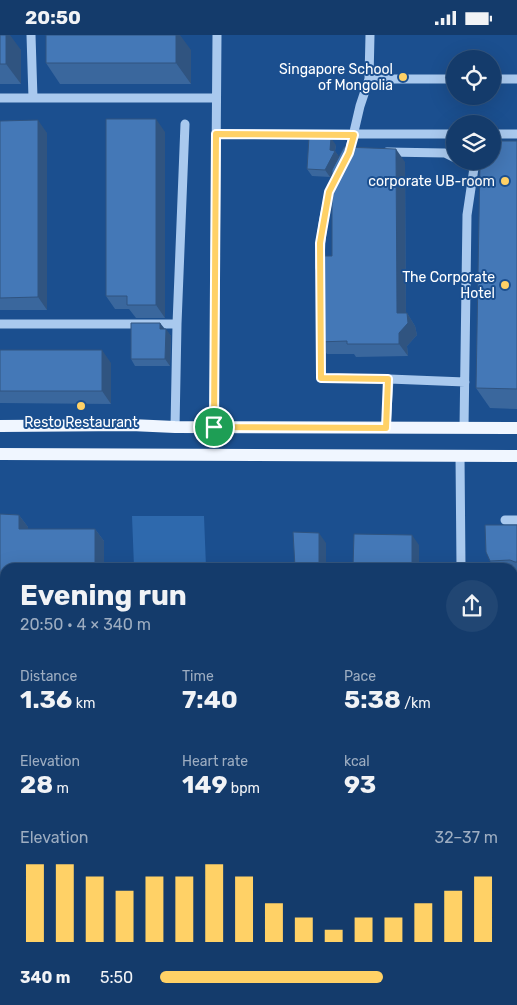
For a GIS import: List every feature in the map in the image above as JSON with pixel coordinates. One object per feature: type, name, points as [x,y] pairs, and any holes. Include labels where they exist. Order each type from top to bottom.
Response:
[{"type":"main road","points":[[0,426],[132,425],[175,427],[517,428]]},
{"type":"main road","points":[[0,454],[517,456]]},
{"type":"street","points":[[31,35],[32,98]]},
{"type":"street","points":[[214,427],[217,35]]},
{"type":"street","points":[[320,281],[320,243],[329,192],[345,161],[369,79],[370,35]]},
{"type":"street","points":[[369,79],[446,79]]},
{"type":"street","points":[[501,79],[517,79]]},
{"type":"street","points":[[0,98],[216,98]]},
{"type":"street","points":[[175,427],[177,324],[186,124]]},
{"type":"street","points":[[216,134],[446,134]]},
{"type":"street","points":[[501,134],[517,134]]},
{"type":"street","points":[[379,152],[446,154]]},
{"type":"street","points":[[345,161],[359,153]]},
{"type":"street","points":[[464,428],[467,215],[474,170]]},
{"type":"street","points":[[0,324],[177,324]]},
{"type":"street","points":[[321,329],[321,378],[465,381]]},
{"type":"street","points":[[386,428],[388,379]]},
{"type":"street","points":[[460,456],[461,563]]},
{"type":"street","points":[[505,520],[517,520]]},
{"type":"shaded area","points":[[132,516],[204,516],[206,563],[134,563]]},
{"type":"building","points":[[0,35],[6,35],[6,64],[0,64]]},
{"type":"building","points":[[46,35],[176,35],[176,63],[46,63]]},
{"type":"building","points":[[106,119],[156,119],[156,305],[127,305],[127,296],[106,296]]},
{"type":"building","points":[[38,120],[38,297],[0,298],[0,121]]},
{"type":"building","points":[[309,137],[331,138],[330,150],[335,151],[325,170],[307,169]]},
{"type":"building","points":[[501,141],[517,141],[517,389],[476,388],[480,170],[501,170]]},
{"type":"building","points":[[344,147],[396,149],[397,313],[407,313],[408,323],[399,333],[399,344],[347,344],[347,341],[318,342],[318,256],[332,256],[332,170]]},
{"type":"building","points":[[131,323],[160,323],[160,329],[166,329],[165,359],[131,359]]},
{"type":"building","points":[[0,350],[102,350],[102,391],[0,391]]},
{"type":"building","points":[[0,514],[19,515],[19,529],[95,529],[95,563],[0,563]]},
{"type":"building","points":[[485,525],[517,525],[517,562],[510,560],[490,561],[486,552]]},
{"type":"building","points":[[293,532],[319,533],[319,563],[295,563]]},
{"type":"building","points":[[354,534],[412,535],[412,563],[353,563]]},
{"type":"place","name":"Singapore School of Mongolia","points":[[403,77]]},
{"type":"place","name":"corporate UB-room","points":[[505,181]]},
{"type":"place","name":"The Corporate Hotel","points":[[505,285]]},
{"type":"place","name":"Resto Restaurant","points":[[81,406]]},
{"type":"route","points":[[216,134],[354,135],[349,153],[329,192],[320,243],[321,378],[388,379],[386,428],[214,427],[216,134]]}]
